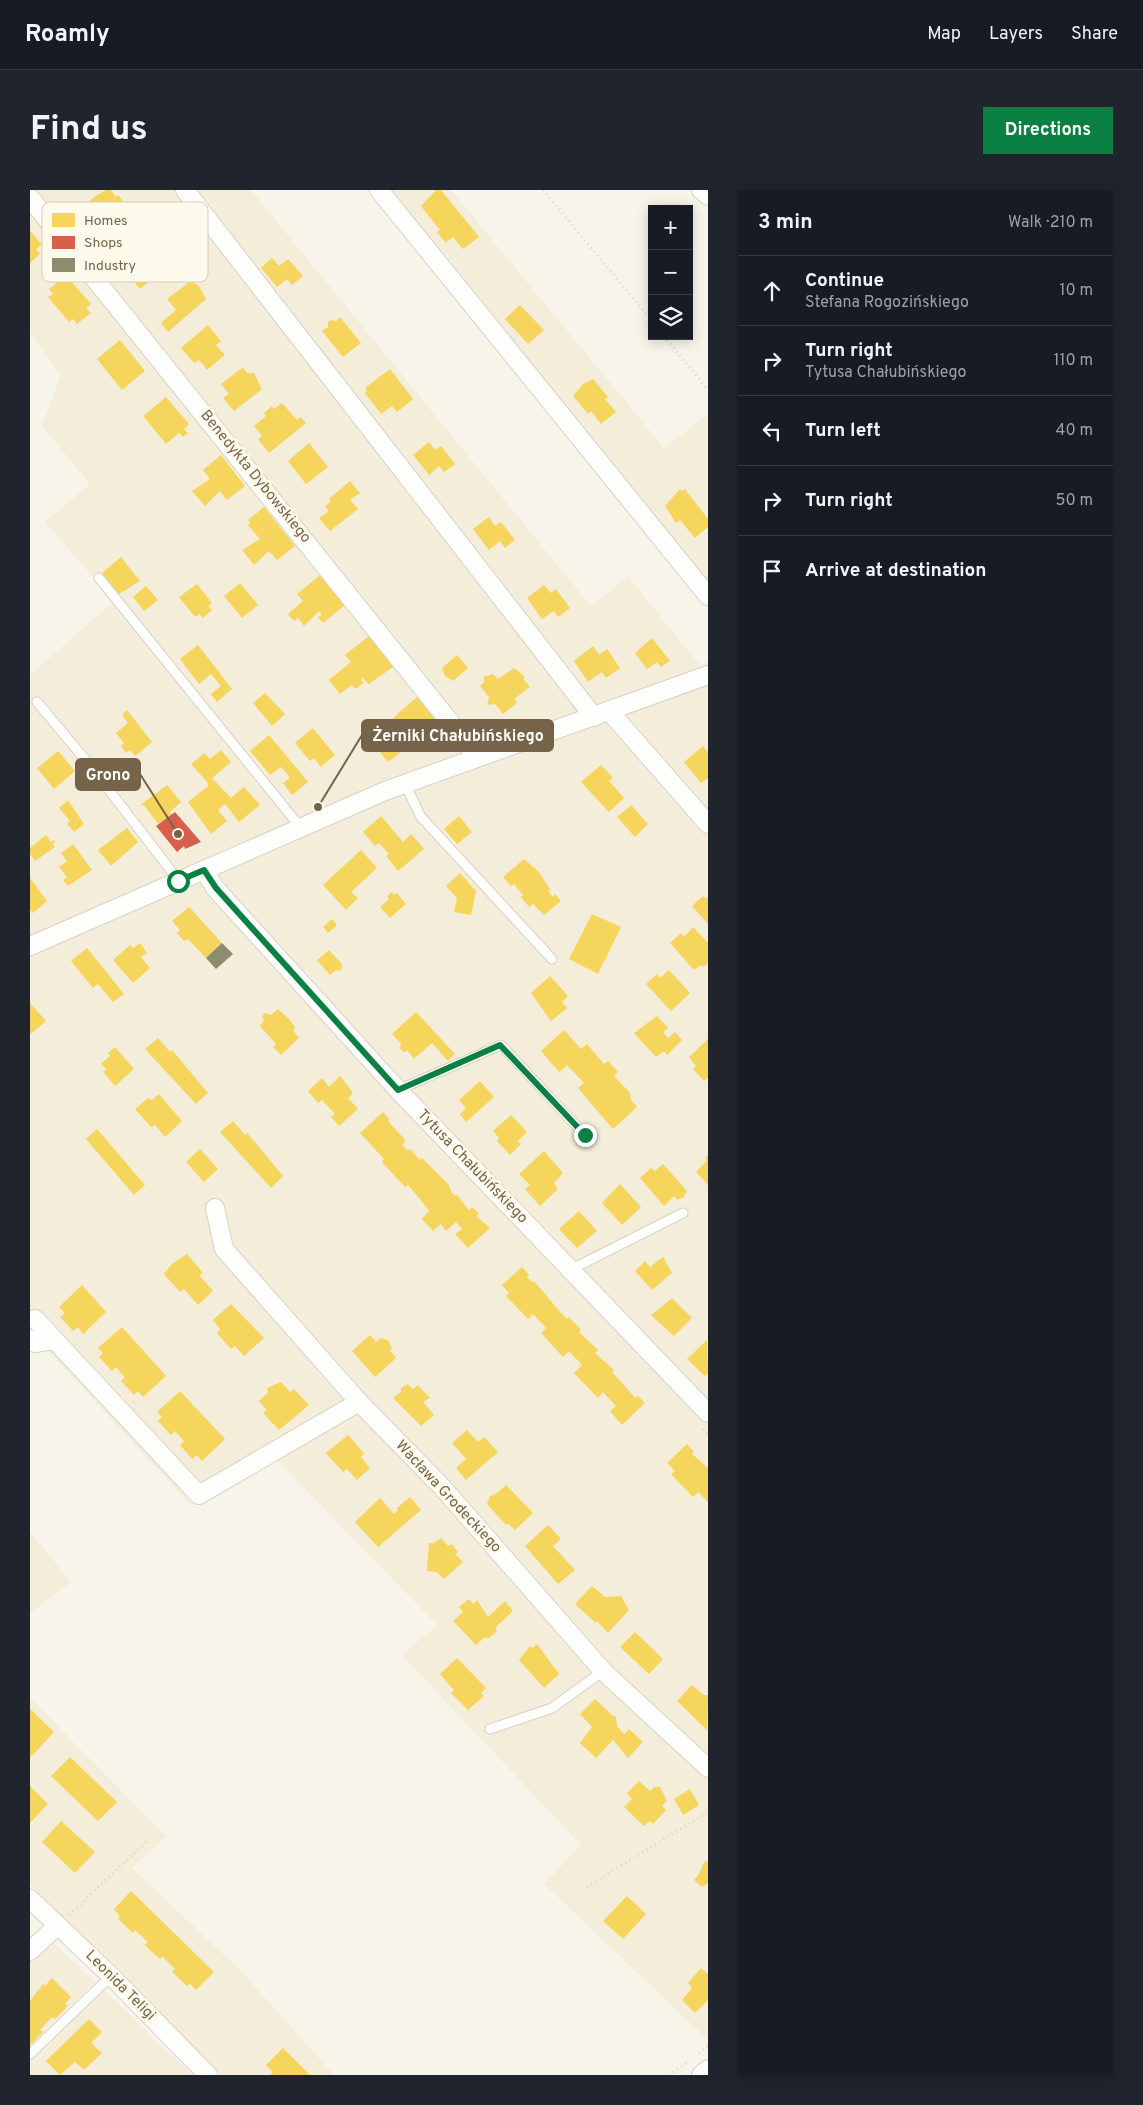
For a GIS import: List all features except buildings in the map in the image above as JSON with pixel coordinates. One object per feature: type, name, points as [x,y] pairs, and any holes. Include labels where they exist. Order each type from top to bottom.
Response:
[{"type":"street","points":[[185,190],[195,202]]},
{"type":"street","points":[[379,190],[708,596]]},
{"type":"street","points":[[701,190],[708,196]]},
{"type":"street","name":"Benedykta Dybowskiego","points":[[30,198],[42,213]]},
{"type":"street","points":[[208,219],[602,714],[701,806],[708,824]]},
{"type":"street","name":"Benedykta Dybowskiego","points":[[97,282],[478,757]]},
{"type":"street","points":[[30,946],[405,784],[708,675]]},
{"type":"street","name":"Tytusa Chałubińskiego","points":[[204,870],[216,888],[398,1090],[708,1413]]},
{"type":"street","name":"Wacława Grodeckiego","points":[[214,1208],[224,1248],[359,1402],[442,1487],[603,1671],[708,1768]]},
{"type":"street","points":[[35,1319],[199,1495],[359,1402]]},
{"type":"street","points":[[30,1339],[35,1343],[54,1340]]},
{"type":"street","name":"Leonida Teligi","points":[[30,1899],[111,1976],[208,2075]]},
{"type":"street","points":[[30,1951],[58,1926]]},
{"type":"street","points":[[701,2075],[708,2069]]},
{"type":"lane","points":[[99,578],[301,828]]},
{"type":"lane","points":[[36,702],[89,764],[178,881]]},
{"type":"lane","points":[[405,784],[421,817],[552,959]]},
{"type":"lane","points":[[398,1090],[500,1045],[585,1135]]},
{"type":"lane","points":[[570,1270],[684,1213]]},
{"type":"lane","points":[[490,1729],[552,1708],[603,1671]]},
{"type":"lane","points":[[30,2054],[111,1976]]},
{"type":"path","points":[[543,190],[648,317]]},
{"type":"path","points":[[667,340],[708,390]]},
{"type":"path","points":[[588,1887],[708,1812]]},
{"type":"path","points":[[58,1926],[146,1842]]},
{"type":"shaded area","points":[[30,190],[251,190],[591,606],[628,577],[700,665],[708,662],[708,2040],[544,1884],[581,1845],[402,1655],[437,1625],[275,1458],[191,1506],[30,1331],[30,675],[114,601],[45,522],[90,484],[42,426],[61,375],[30,333]]},
{"type":"shaded area","points":[[390,190],[451,190],[664,448],[708,414],[708,585]]},
{"type":"shaded area","points":[[30,1532],[71,1582],[30,1613]]},
{"type":"shaded area","points":[[30,1698],[166,1836],[132,1868],[242,1972],[334,2075],[220,2075],[30,1884]]},
{"type":"shaded area","points":[[50,1940],[95,1982],[30,2046],[30,1960]]},
{"type":"shaded area","points":[[104,1990],[192,2075],[30,2075],[30,2061]]},
{"type":"place","name":"Żerniki Chałubińskiego","points":[[318,807]]},
{"type":"place","name":"Grono","points":[[178,834]]},
{"type":"route","points":[[178,881],[204,870],[216,888],[398,1090],[500,1045],[585,1135]]}]
